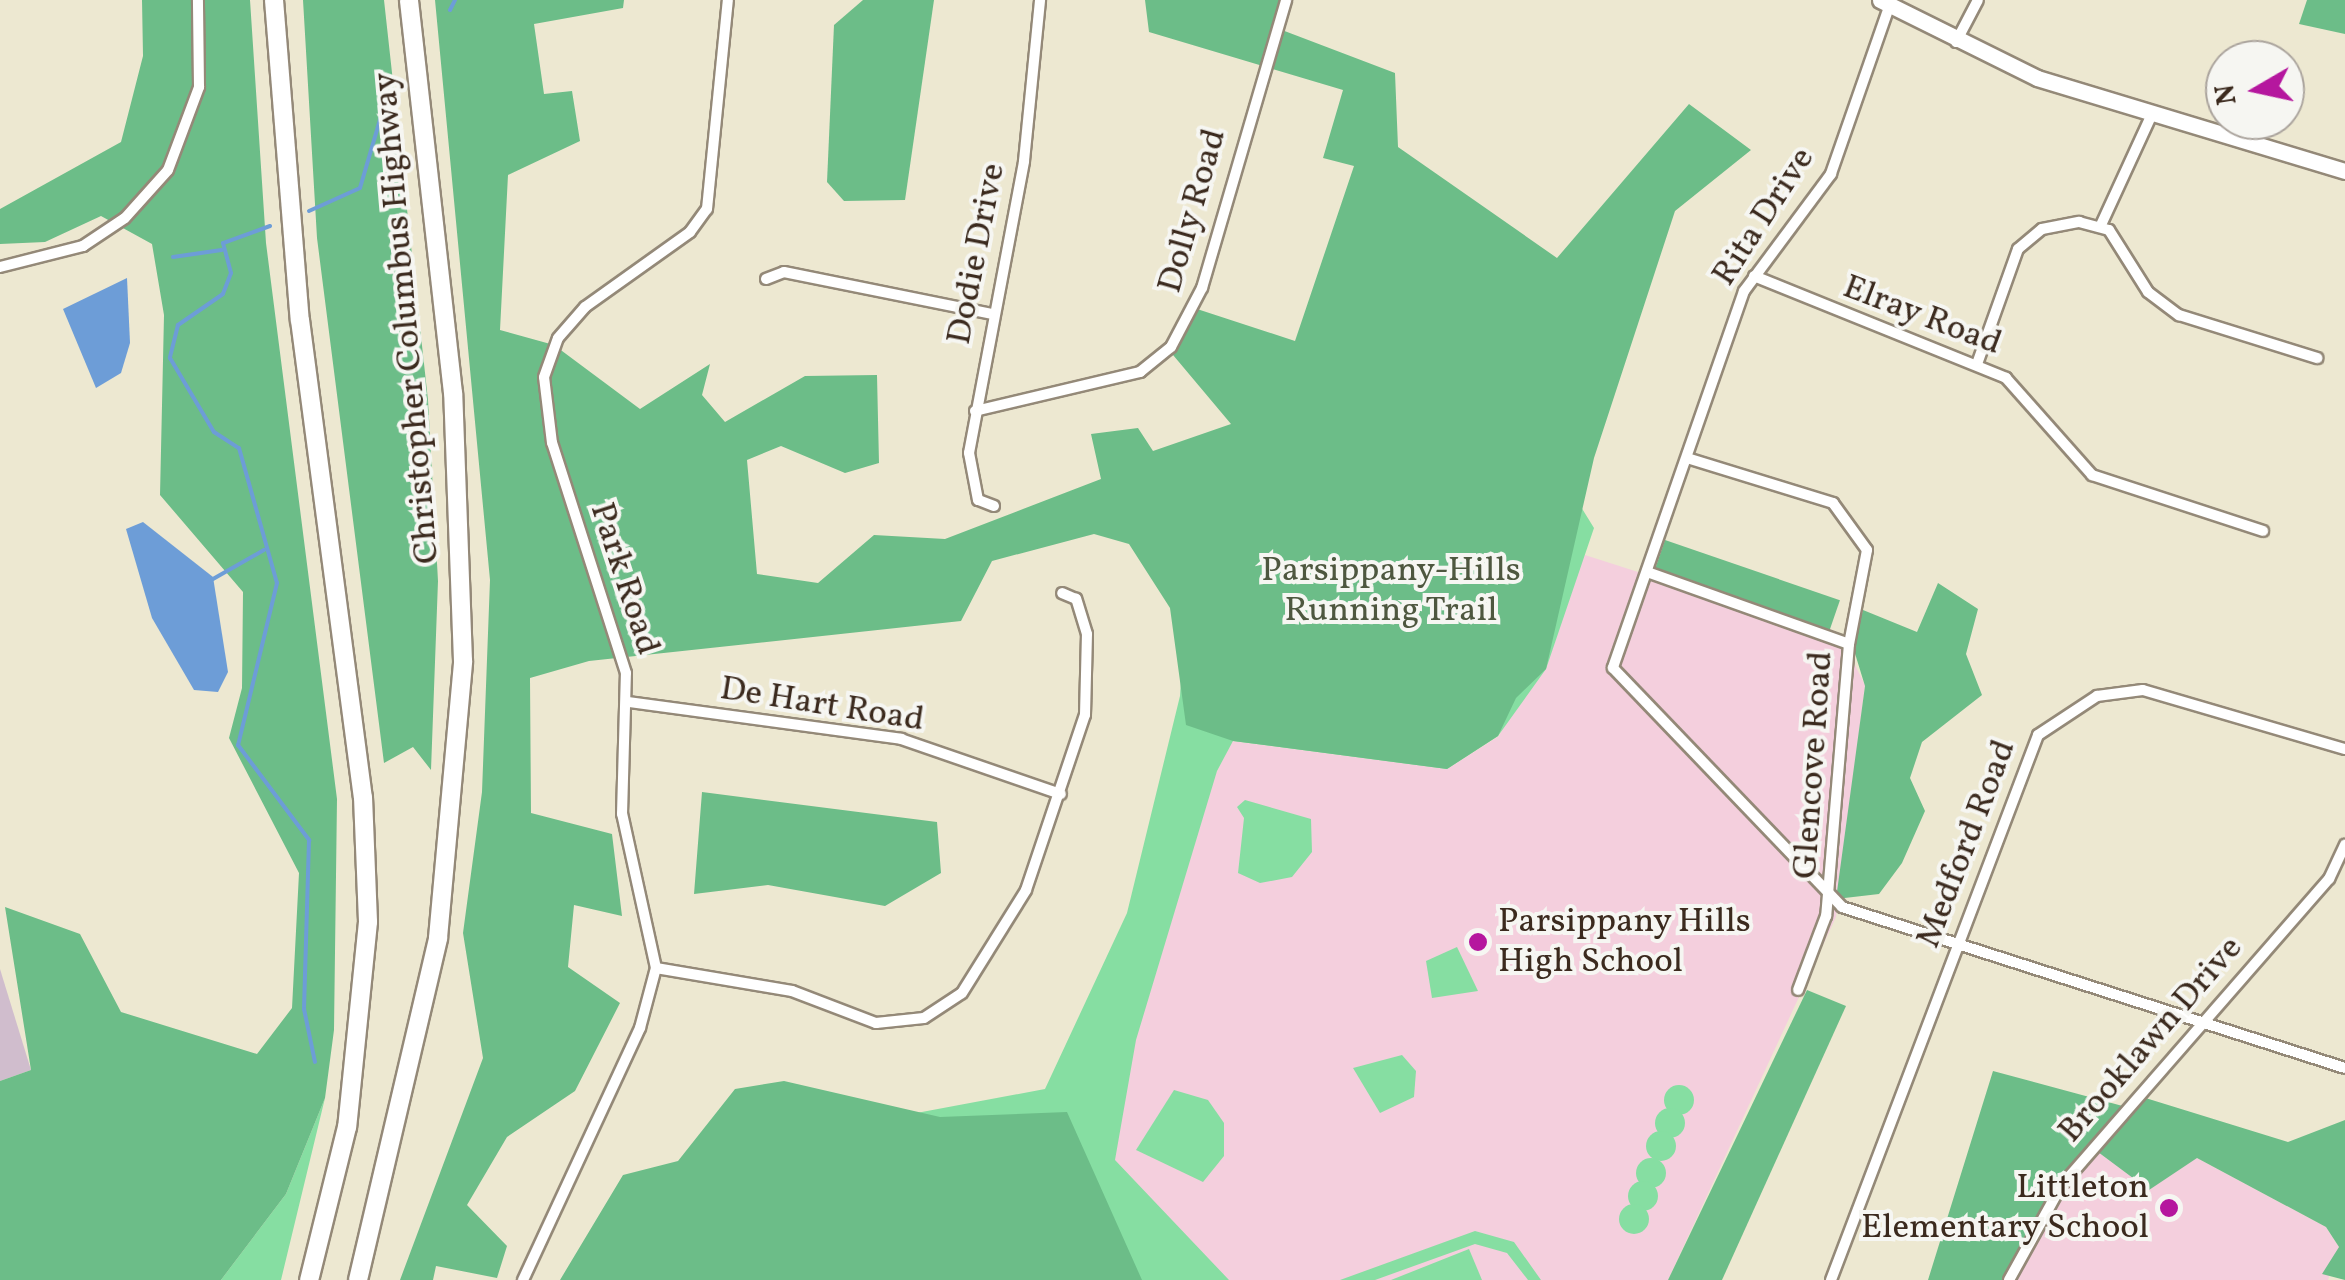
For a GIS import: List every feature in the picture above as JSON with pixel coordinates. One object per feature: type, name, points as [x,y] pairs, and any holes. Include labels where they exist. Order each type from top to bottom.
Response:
[{"type":"highway","points":[[274,0],[300,320],[366,868],[357,1067],[309,1280]]},
{"type":"highway","name":"Christopher Columbus Highway","points":[[358,1280],[438,938],[463,661],[454,394],[409,0]]},
{"type":"main road","points":[[1884,3],[1956,42],[2152,114],[2345,170]]},
{"type":"street","points":[[0,266],[83,246],[125,218],[168,170],[199,87],[198,0]]},
{"type":"street","name":"Park Road","points":[[523,1280],[640,1028],[656,968],[622,814],[629,702],[621,650],[552,443],[544,377],[585,307],[684,236],[707,209],[728,0]]},
{"type":"street","name":"Dodie Drive","points":[[994,506],[978,500],[971,474],[975,412],[1024,161],[1040,0]]},
{"type":"street","name":"Dolly Road","points":[[975,412],[1140,372],[1171,347],[1202,288],[1286,0]]},
{"type":"street","points":[[1956,42],[1978,0]]},
{"type":"street","name":"Rita Drive","points":[[1828,892],[1614,668],[1754,276],[1832,174],[1884,3]]},
{"type":"street","points":[[2101,225],[2152,114]]},
{"type":"street","points":[[2101,225],[2148,292],[2179,315],[2316,358]]},
{"type":"street","points":[[1976,364],[2018,250],[2049,226],[2101,225]]},
{"type":"street","points":[[766,279],[784,272],[993,314]]},
{"type":"street","name":"Elray Road","points":[[1754,276],[1976,364],[2026,390],[2092,475],[2263,531]]},
{"type":"street","name":"Glencove Road","points":[[1688,458],[1848,513],[1867,550],[1849,644],[1828,892],[1842,907],[2200,1025],[2345,1068]]},
{"type":"street","points":[[1647,572],[1849,644]]},
{"type":"street","points":[[656,968],[792,992],[876,1024],[924,1018],[987,966],[1060,794],[1085,715],[1090,657],[1076,599],[1062,593]]},
{"type":"street","name":"Medford Road","points":[[1830,1280],[2032,745],[2076,705],[2144,690],[2345,748]]},
{"type":"street","name":"De Hart Road","points":[[629,702],[901,740],[1060,794]]},
{"type":"street","name":"Brooklawn Drive","points":[[2009,1280],[2061,1186],[2330,879],[2345,845]]},
{"type":"street","points":[[1798,990],[1828,892]]},
{"type":"shaded area","name":"Parsippany Hills High School","points":[[1585,555],[1841,637],[1865,685],[1836,917],[1668,1280],[1142,1280],[1067,1112],[1119,967],[1232,741],[1447,769],[1499,736]]},
{"type":"shaded area","points":[[0,969],[31,1070],[0,1081]]},
{"type":"shaded area","name":"Littleton Elementary School","points":[[2094,1149],[2197,1158],[2326,1227],[2339,1247],[2328,1280],[2013,1280],[2033,1226]]},
{"type":"green space","points":[[142,0],[250,0],[266,243],[337,799],[334,1030],[325,1098],[286,1194],[221,1280],[0,1280],[0,1081],[31,1070],[5,907],[80,934],[121,1012],[257,1054],[292,1008],[299,873],[229,738],[242,688],[243,592],[160,495],[164,315],[152,244],[101,216],[45,242],[0,244],[0,209],[121,142],[143,56]]},
{"type":"green space","points":[[303,0],[384,0],[428,400],[438,581],[431,770],[413,747],[384,763],[317,238]]},
{"type":"green space","points":[[435,0],[624,0],[623,8],[534,24],[544,94],[572,91],[580,141],[508,175],[500,330],[554,345],[640,409],[710,364],[702,395],[725,422],[805,376],[877,375],[879,463],[845,473],[781,446],[747,460],[757,574],[818,583],[874,535],[945,539],[1101,479],[1091,434],[1138,428],[1153,451],[1231,424],[1168,349],[1194,308],[1295,341],[1354,166],[1323,158],[1343,90],[1149,32],[1145,0],[1285,0],[1274,27],[1395,73],[1398,147],[1557,258],[1689,104],[1751,150],[1675,211],[1594,458],[1546,669],[1516,698],[1498,736],[1447,769],[1233,741],[1186,725],[1170,608],[1129,544],[1094,534],[992,561],[961,621],[589,661],[530,678],[531,813],[612,834],[622,916],[574,905],[568,967],[620,1003],[575,1091],[507,1137],[467,1205],[507,1246],[497,1278],[436,1266],[433,1280],[400,1280],[483,1058],[463,933],[482,792],[490,580]]},
{"type":"green space","points":[[863,0],[934,0],[905,200],[844,201],[827,182],[834,25]]},
{"type":"green space","points":[[2307,0],[2345,0],[2345,34],[2299,24]]},
{"type":"green space","name":"Parsippany-Hills Running Trail","points":[[1536,434],[1594,528],[1546,669],[1498,736],[1447,769],[1233,741],[1217,771],[1136,1040],[1115,1160],[1229,1280],[864,1280],[879,1120],[1045,1089],[1127,913],[1180,696],[1186,591]]},
{"type":"green space","points":[[1665,540],[1840,600],[1830,630],[1655,570]]},
{"type":"green space","points":[[1938,583],[1978,609],[1966,654],[1982,695],[1922,742],[1910,778],[1925,811],[1902,863],[1879,894],[1836,899],[1865,686],[1853,647],[1863,610],[1917,632]]},
{"type":"green space","points":[[702,792],[937,822],[941,873],[885,906],[768,885],[694,894]]},
{"type":"green space","points":[[1245,800],[1311,819],[1312,852],[1292,877],[1260,883],[1238,873],[1244,818],[1237,807]]},
{"type":"green space","points":[[1457,947],[1478,991],[1432,998],[1426,961]]},
{"type":"green space","points":[[1807,990],[1846,1006],[1722,1280],[1668,1280]]},
{"type":"green space","points":[[1402,1055],[1416,1071],[1414,1097],[1380,1113],[1353,1068]]},
{"type":"green space","points":[[1993,1071],[2130,1108],[2139,1096],[2288,1142],[2345,1120],[2345,1280],[2322,1274],[2339,1247],[2326,1227],[2197,1158],[2149,1190],[2094,1149],[2033,1226],[2013,1280],[1928,1280]]},
{"type":"green space","points":[[784,1081],[940,1117],[1067,1112],[1142,1280],[560,1280],[623,1175],[678,1161],[735,1089]]},
{"type":"green space","points":[[1679,1085],[1690,1089],[1694,1100],[1690,1111],[1679,1115],[1668,1111],[1664,1100],[1668,1089]]},
{"type":"green space","points":[[1174,1090],[1208,1100],[1224,1123],[1224,1156],[1203,1182],[1136,1150]]},
{"type":"green space","points":[[325,1098],[281,1280],[221,1280],[286,1194]]},
{"type":"green space","points":[[1670,1108],[1681,1112],[1685,1123],[1681,1134],[1670,1138],[1659,1134],[1655,1123],[1659,1112]]},
{"type":"green space","points":[[1661,1131],[1672,1135],[1676,1146],[1672,1157],[1661,1161],[1650,1157],[1646,1146],[1650,1135]]},
{"type":"green space","points":[[1651,1158],[1662,1162],[1666,1173],[1662,1184],[1651,1188],[1640,1184],[1636,1173],[1640,1162]]},
{"type":"green space","points":[[1643,1181],[1654,1185],[1658,1196],[1654,1207],[1643,1211],[1632,1207],[1628,1196],[1632,1185]]},
{"type":"green space","points":[[1634,1204],[1645,1208],[1649,1219],[1645,1230],[1634,1234],[1623,1230],[1619,1219],[1623,1208]]},
{"type":"green space","points":[[1475,1231],[1514,1242],[1541,1280],[1528,1280],[1507,1253],[1475,1244],[1375,1280],[1340,1280]]},
{"type":"green space","points":[[1469,1249],[1482,1280],[1391,1280]]},
{"type":"water","points":[[127,278],[130,343],[121,373],[96,388],[63,309]]},
{"type":"water","points":[[143,522],[213,577],[228,672],[218,692],[194,690],[152,618],[126,529]]},
{"type":"waterway","points":[[450,10],[455,0]]},
{"type":"waterway","points":[[309,211],[360,188],[386,99]]},
{"type":"waterway","points":[[270,226],[223,243],[231,273],[223,294],[178,325],[170,358],[214,432],[239,448],[277,583],[238,745],[309,840],[304,1009],[315,1062]]},
{"type":"waterway","points":[[173,257],[222,250]]},
{"type":"waterway","points":[[213,579],[264,550]]},
{"type":"place","name":"Parsippany Hills High School","points":[[1478,942]]},
{"type":"place","name":"Littleton Elementary School","points":[[2169,1208]]}]
